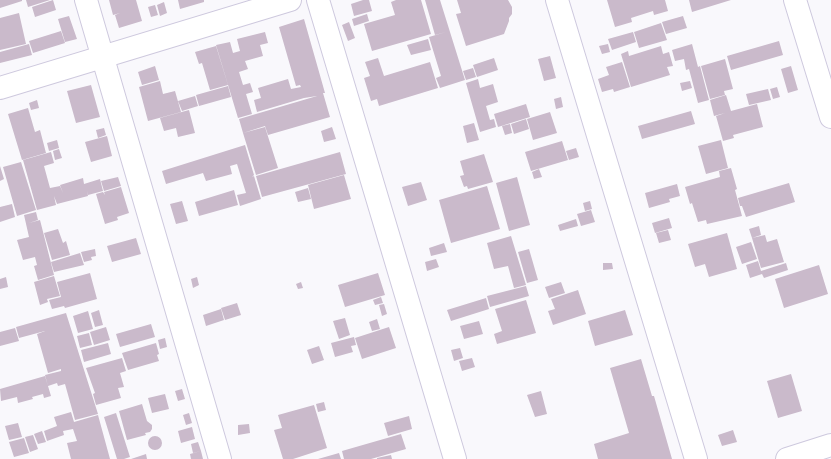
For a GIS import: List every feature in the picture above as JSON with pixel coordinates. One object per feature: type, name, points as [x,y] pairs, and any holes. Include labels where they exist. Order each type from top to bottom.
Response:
[{"type":"street","points":[[86,0],[220,459]]},
{"type":"street","points":[[0,88],[290,0]]},
{"type":"street","points":[[318,0],[455,459]]},
{"type":"street","points":[[557,0],[696,459]]},
{"type":"street","points":[[795,0],[831,117]]},
{"type":"street","points":[[787,459],[831,445]]},
{"type":"building","points":[[0,0],[22,0],[22,1],[0,8]]},
{"type":"building","points":[[26,0],[50,0],[28,7]]},
{"type":"building","points":[[53,0],[56,10],[35,17],[32,7]]},
{"type":"building","points":[[109,0],[136,0],[142,21],[119,28],[115,15],[120,13],[113,15]]},
{"type":"building","points":[[178,0],[204,0],[204,2],[180,9]]},
{"type":"building","points":[[363,0],[369,0],[372,11],[354,16],[351,4]]},
{"type":"building","points":[[396,0],[421,0],[431,34],[372,51],[364,24],[395,15],[391,2]]},
{"type":"building","points":[[425,0],[440,0],[465,80],[440,88],[436,78],[441,76],[429,37],[446,32],[435,35]]},
{"type":"building","points":[[457,0],[508,0],[512,7],[512,14],[509,18],[504,34],[466,46],[456,14],[461,13]]},
{"type":"building","points":[[607,0],[665,0],[668,11],[654,15],[653,11],[631,18],[632,22],[615,27]]},
{"type":"building","points":[[689,0],[731,0],[692,12]]},
{"type":"building","points":[[164,2],[167,13],[160,16],[157,5]]},
{"type":"building","points":[[155,5],[158,15],[151,17],[148,7]]},
{"type":"building","points":[[19,13],[26,44],[0,50],[0,18]]},
{"type":"building","points":[[367,14],[369,21],[354,26],[352,19]]},
{"type":"building","points":[[69,16],[77,39],[65,42],[58,19]]},
{"type":"building","points":[[683,16],[687,28],[666,34],[662,22]]},
{"type":"building","points":[[304,19],[325,93],[323,93],[330,117],[268,135],[265,126],[243,133],[239,119],[317,96],[304,98],[257,112],[254,100],[261,98],[258,88],[288,79],[291,89],[301,87],[300,85],[296,86],[279,27]]},
{"type":"building","points":[[349,22],[355,38],[348,41],[342,25]]},
{"type":"building","points":[[661,23],[667,40],[639,48],[634,32]]},
{"type":"building","points":[[61,31],[65,43],[33,53],[29,41]]},
{"type":"building","points":[[265,32],[268,43],[260,45],[263,56],[245,61],[248,69],[239,72],[243,85],[250,83],[253,92],[246,94],[252,114],[238,118],[216,45],[230,42],[233,53],[240,51],[237,39]]},
{"type":"building","points":[[633,32],[636,42],[612,50],[608,39]]},
{"type":"building","points":[[428,39],[431,50],[411,55],[407,45]]},
{"type":"building","points":[[779,41],[783,55],[731,70],[727,56]]},
{"type":"building","points":[[29,44],[32,55],[0,63],[0,52]]},
{"type":"building","points":[[608,44],[610,52],[602,54],[599,46]]},
{"type":"building","points":[[692,44],[698,67],[700,66],[709,100],[698,103],[689,69],[686,70],[684,59],[675,61],[672,50]]},
{"type":"building","points":[[216,46],[228,85],[210,90],[202,63],[199,64],[195,52]]},
{"type":"building","points":[[661,46],[663,54],[669,52],[673,66],[667,67],[670,75],[631,87],[621,54],[628,51],[629,56]]},
{"type":"building","points":[[550,56],[556,78],[544,81],[538,59]]},
{"type":"building","points":[[378,58],[384,76],[430,62],[438,88],[379,106],[377,99],[371,101],[364,78],[370,76],[365,62]]},
{"type":"building","points":[[494,58],[498,70],[477,77],[473,65]]},
{"type":"building","points":[[725,59],[733,89],[724,91],[725,95],[710,99],[701,66]]},
{"type":"building","points":[[622,62],[630,87],[614,92],[613,89],[602,92],[598,79],[609,75],[606,67]]},
{"type":"building","points":[[155,66],[159,80],[142,85],[138,72]]},
{"type":"building","points":[[791,66],[798,90],[788,93],[781,69]]},
{"type":"building","points":[[473,68],[476,77],[466,80],[463,71]]},
{"type":"building","points":[[478,79],[480,88],[493,84],[498,102],[486,106],[490,120],[494,119],[496,127],[480,132],[466,83]]},
{"type":"building","points":[[160,81],[163,94],[175,91],[181,112],[148,121],[139,87]]},
{"type":"building","points":[[690,81],[692,88],[682,91],[680,83]]},
{"type":"building","points":[[91,85],[100,117],[76,123],[67,91]]},
{"type":"building","points":[[228,86],[231,97],[199,106],[196,95]]},
{"type":"building","points":[[777,87],[780,97],[773,99],[770,89]]},
{"type":"building","points":[[768,89],[771,100],[749,105],[746,94]]},
{"type":"building","points":[[726,95],[731,111],[757,104],[763,127],[733,135],[734,138],[723,141],[716,116],[725,113],[714,116],[710,100]]},
{"type":"building","points":[[195,96],[198,106],[182,111],[178,101]]},
{"type":"building","points":[[561,97],[563,107],[556,109],[554,99]]},
{"type":"building","points":[[37,100],[39,108],[31,110],[29,103]]},
{"type":"building","points":[[526,104],[530,117],[498,127],[494,114]]},
{"type":"building","points":[[28,108],[35,132],[40,130],[46,153],[22,160],[8,114]]},
{"type":"building","points":[[189,110],[195,133],[178,137],[176,128],[164,131],[160,118]]},
{"type":"building","points":[[691,111],[695,124],[642,139],[638,126]]},
{"type":"building","points":[[550,112],[557,133],[533,140],[527,119]]},
{"type":"building","points":[[526,119],[529,129],[514,134],[511,124]]},
{"type":"building","points":[[474,123],[479,140],[467,143],[463,126]]},
{"type":"building","points":[[510,124],[512,133],[505,135],[502,126]]},
{"type":"building","points":[[265,127],[278,168],[256,175],[243,133]]},
{"type":"building","points":[[332,127],[336,139],[324,142],[321,131]]},
{"type":"building","points":[[104,128],[106,135],[98,138],[96,130]]},
{"type":"building","points":[[107,136],[112,156],[91,162],[85,142]]},
{"type":"building","points":[[57,140],[59,148],[49,151],[47,143]]},
{"type":"building","points":[[721,140],[728,168],[706,174],[698,146]]},
{"type":"building","points":[[562,141],[568,160],[531,171],[525,152]]},
{"type":"building","points":[[245,145],[254,175],[252,177],[254,176],[261,199],[240,206],[237,195],[246,193],[237,164],[230,166],[232,174],[206,181],[203,173],[166,184],[162,171]]},
{"type":"building","points":[[576,148],[579,157],[569,160],[566,151]]},
{"type":"building","points":[[59,149],[62,158],[55,160],[53,151]]},
{"type":"building","points":[[51,152],[54,163],[44,166],[50,188],[60,186],[63,193],[60,185],[83,178],[84,184],[100,179],[103,191],[88,195],[87,191],[88,196],[57,204],[54,196],[56,205],[37,210],[23,160]]},
{"type":"building","points":[[340,152],[346,174],[262,197],[256,176]]},
{"type":"building","points":[[484,154],[493,182],[468,189],[467,186],[464,187],[460,176],[464,175],[460,161]]},
{"type":"building","points":[[21,162],[36,210],[17,216],[3,167]]},
{"type":"building","points":[[0,166],[4,179],[0,181]]},
{"type":"building","points":[[731,168],[742,216],[707,224],[706,220],[698,222],[692,203],[690,204],[685,187],[720,177],[719,171]]},
{"type":"building","points":[[539,169],[542,177],[534,179],[532,172]]},
{"type":"building","points":[[344,175],[351,199],[314,209],[308,185]]},
{"type":"building","points":[[118,177],[121,186],[104,191],[101,181]]},
{"type":"building","points":[[517,177],[530,225],[509,231],[496,183]]},
{"type":"building","points":[[421,182],[427,200],[408,206],[402,187]]},
{"type":"building","points":[[789,183],[795,202],[746,217],[742,206],[740,206],[738,198]]},
{"type":"building","points":[[677,184],[680,196],[669,199],[670,202],[649,208],[645,193]]},
{"type":"building","points":[[487,186],[500,229],[451,243],[439,200]]},
{"type":"building","points":[[121,187],[129,213],[117,217],[118,220],[105,224],[96,194],[103,192],[105,195],[104,192]]},
{"type":"building","points":[[308,188],[311,199],[298,202],[295,192]]},
{"type":"building","points":[[234,190],[238,205],[199,216],[195,202]]},
{"type":"building","points":[[182,201],[188,221],[176,224],[170,204]]},
{"type":"building","points":[[590,201],[592,209],[585,211],[583,203]]},
{"type":"building","points":[[12,204],[15,217],[0,222],[0,207]]},
{"type":"building","points":[[591,210],[595,222],[581,226],[577,214]]},
{"type":"building","points":[[36,212],[38,220],[29,223],[40,220],[54,275],[38,280],[34,266],[37,265],[35,257],[23,260],[17,240],[29,237],[24,215]]},
{"type":"building","points":[[669,218],[672,228],[655,233],[652,223]]},
{"type":"building","points":[[576,219],[578,226],[560,231],[558,225]]},
{"type":"building","points":[[759,226],[761,235],[752,238],[749,229]]},
{"type":"building","points":[[58,229],[63,243],[66,241],[70,255],[52,260],[44,233]]},
{"type":"building","points":[[668,230],[671,240],[659,243],[656,233]]},
{"type":"building","points":[[727,233],[737,269],[709,277],[705,264],[695,267],[688,244]]},
{"type":"building","points":[[765,235],[767,242],[777,239],[784,262],[761,268],[752,238]]},
{"type":"building","points":[[511,236],[526,285],[514,288],[508,266],[494,269],[487,243]]},
{"type":"building","points":[[136,238],[141,254],[112,262],[107,246]]},
{"type":"building","points":[[751,242],[757,259],[742,264],[736,247]]},
{"type":"building","points":[[444,243],[447,252],[431,256],[429,248]]},
{"type":"building","points":[[95,249],[96,256],[91,257],[92,260],[84,262],[81,252]]},
{"type":"building","points":[[529,249],[538,280],[527,283],[518,252]]},
{"type":"building","points":[[80,253],[84,265],[54,272],[51,262]]},
{"type":"building","points":[[436,259],[439,267],[427,271],[425,262]]},
{"type":"building","points":[[758,261],[761,271],[786,263],[788,270],[764,278],[762,274],[750,278],[746,265]]},
{"type":"building","points":[[603,263],[612,263],[613,269],[603,270]]},
{"type":"building","points":[[819,265],[828,294],[784,308],[775,279]]},
{"type":"building","points":[[90,273],[97,299],[65,308],[64,306],[52,309],[49,300],[61,297],[57,282]]},
{"type":"building","points":[[378,273],[385,295],[345,307],[338,285]]},
{"type":"building","points":[[54,276],[60,296],[47,299],[48,302],[40,305],[34,282]]},
{"type":"building","points":[[6,277],[8,287],[0,289],[0,279]]},
{"type":"building","points":[[197,277],[199,285],[193,288],[191,279]]},
{"type":"building","points":[[301,282],[303,288],[298,289],[296,284]]},
{"type":"building","points":[[561,282],[565,293],[549,298],[545,287]]},
{"type":"building","points":[[526,286],[529,296],[490,307],[487,296]]},
{"type":"building","points":[[578,290],[586,314],[553,325],[548,311],[555,309],[551,299]]},
{"type":"building","points":[[381,297],[383,303],[375,305],[373,300]]},
{"type":"building","points":[[486,298],[489,309],[451,321],[447,310]]},
{"type":"building","points":[[526,300],[536,333],[497,344],[494,334],[502,331],[495,309]]},
{"type":"building","points":[[237,303],[241,315],[225,320],[221,308]]},
{"type":"building","points":[[384,304],[387,314],[382,316],[379,305]]},
{"type":"building","points":[[221,309],[224,320],[206,326],[203,315]]},
{"type":"building","points":[[99,310],[103,325],[95,327],[91,313]]},
{"type":"building","points":[[625,310],[633,335],[595,346],[588,321]]},
{"type":"building","points":[[88,311],[93,329],[78,333],[73,316]]},
{"type":"building","points":[[66,313],[98,414],[75,420],[65,384],[58,386],[57,383],[48,386],[45,375],[61,371],[61,369],[48,373],[37,334],[45,331],[19,338],[16,327]]},
{"type":"building","points":[[345,318],[350,335],[339,339],[333,321]]},
{"type":"building","points":[[377,319],[380,329],[372,331],[369,322]]},
{"type":"building","points":[[479,321],[483,334],[464,339],[460,326]]},
{"type":"building","points":[[151,324],[155,337],[120,347],[116,334]]},
{"type":"building","points":[[106,327],[110,340],[94,345],[90,332]]},
{"type":"building","points":[[389,327],[396,348],[362,359],[355,338]]},
{"type":"building","points":[[15,328],[19,341],[0,346],[0,332]]},
{"type":"building","points":[[89,333],[92,345],[80,348],[77,336]]},
{"type":"building","points":[[354,337],[356,345],[351,346],[353,352],[335,357],[331,343]]},
{"type":"building","points":[[165,338],[167,347],[160,349],[158,340]]},
{"type":"building","points":[[108,343],[111,354],[84,362],[81,350]]},
{"type":"building","points":[[156,343],[159,361],[128,370],[122,353]]},
{"type":"building","points":[[319,346],[324,360],[312,364],[307,350]]},
{"type":"building","points":[[460,348],[463,358],[454,361],[451,350]]},
{"type":"building","points":[[122,358],[126,371],[120,373],[124,387],[118,388],[121,398],[96,405],[93,394],[95,393],[86,368]]},
{"type":"building","points":[[472,358],[475,367],[462,371],[459,361]]},
{"type":"building","points":[[641,359],[652,396],[654,396],[672,459],[598,459],[594,444],[629,433],[610,368]]},
{"type":"building","points":[[791,374],[802,411],[778,418],[767,381]]},
{"type":"building","points":[[45,376],[51,396],[44,398],[43,394],[32,397],[33,399],[18,403],[17,397],[1,401],[0,389]]},
{"type":"building","points":[[182,389],[185,399],[178,401],[175,391]]},
{"type":"building","points":[[541,391],[547,414],[535,417],[527,395]]},
{"type":"building","points":[[165,394],[169,409],[152,413],[148,398]]},
{"type":"building","points":[[324,402],[326,410],[318,412],[316,404]]},
{"type":"building","points":[[142,404],[147,421],[152,425],[152,429],[150,432],[145,433],[146,435],[127,440],[119,411]]},
{"type":"building","points":[[314,405],[327,448],[293,459],[283,459],[274,430],[282,428],[278,415]]},
{"type":"building","points":[[71,412],[74,422],[98,415],[110,459],[71,459],[67,443],[77,441],[73,429],[63,431],[64,435],[47,441],[44,431],[57,426],[54,417]]},
{"type":"building","points":[[116,413],[130,457],[124,459],[117,459],[104,417]]},
{"type":"building","points":[[189,413],[192,423],[186,425],[183,415]]},
{"type":"building","points":[[409,416],[412,429],[388,436],[384,423]]},
{"type":"building","points":[[18,423],[22,437],[9,440],[5,426]]},
{"type":"building","points":[[249,424],[250,433],[238,435],[238,425]]},
{"type":"building","points":[[192,427],[195,439],[181,443],[178,431]]},
{"type":"building","points":[[733,430],[737,442],[722,446],[718,435]]},
{"type":"building","points":[[42,431],[46,442],[38,444],[34,434]]},
{"type":"building","points":[[401,434],[406,449],[371,459],[344,459],[342,451]]},
{"type":"building","points":[[33,435],[38,449],[30,452],[25,437]]},
{"type":"building","points":[[152,436],[158,436],[162,440],[162,446],[158,450],[152,450],[148,446],[148,440]]},
{"type":"building","points":[[24,438],[29,453],[14,457],[9,442]]},
{"type":"building","points":[[198,442],[201,451],[193,453],[191,444]]},
{"type":"building","points":[[201,451],[203,459],[191,459],[190,454]]},
{"type":"building","points":[[339,453],[341,459],[318,459]]},
{"type":"building","points":[[146,454],[147,459],[131,459]]},
{"type":"building","points":[[391,455],[392,459],[377,459],[377,458]]}]
